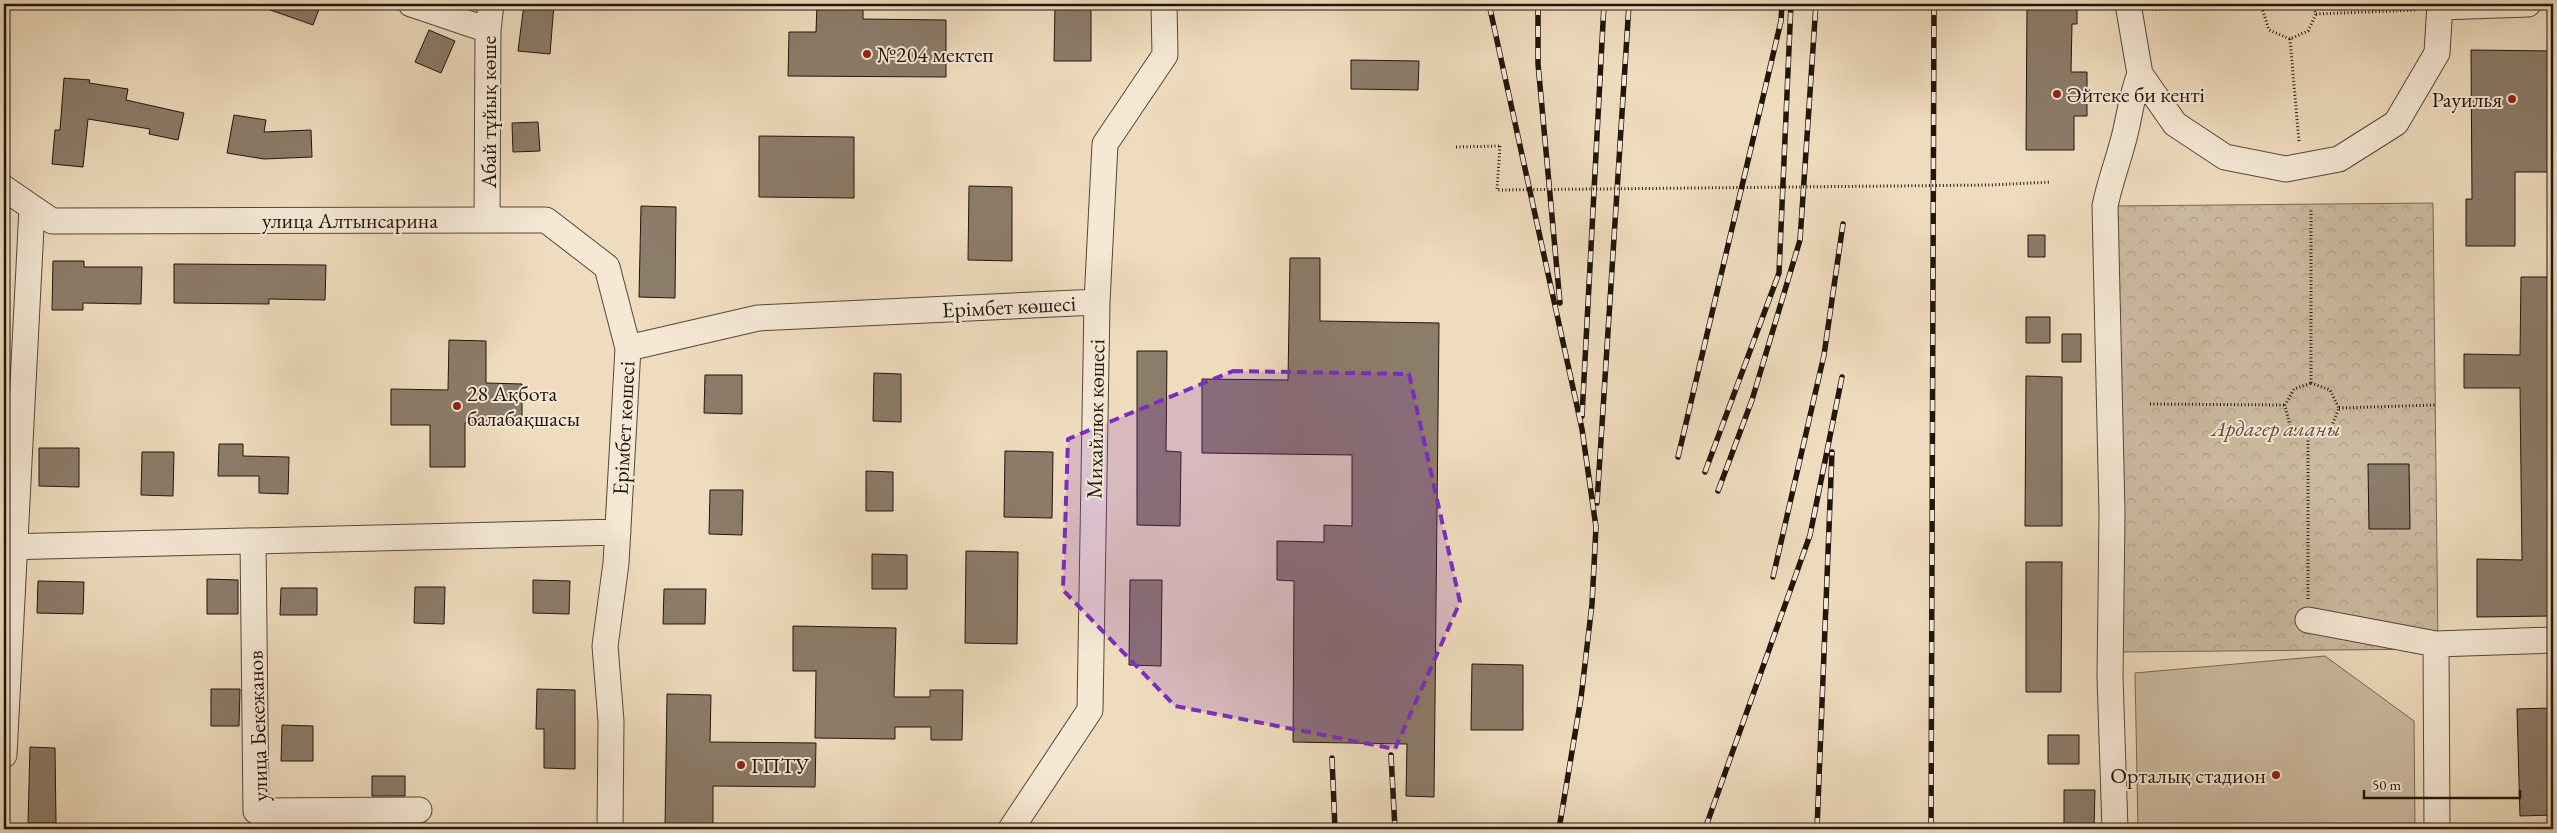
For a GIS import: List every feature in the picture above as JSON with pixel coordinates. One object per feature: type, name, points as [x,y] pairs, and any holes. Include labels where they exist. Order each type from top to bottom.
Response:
[{"type":"street","points":[[411,4],[488,30]]},
{"type":"street","name":"Абай тұйық көше","points":[[487,220],[488,30],[491,4]]},
{"type":"street","name":"Михайлюк көшесі","points":[[1011,829],[1090,710],[1096,302],[1105,144],[1165,55],[1164,4]]},
{"type":"street","points":[[2128,4],[2140,74],[2175,124],[2225,157],[2286,169],[2339,159],[2396,123],[2436,53],[2432,7],[2528,4]]},
{"type":"street","points":[[2115,829],[2110,677],[2112,513],[2105,206],[2112,175],[2125,136],[2133,91],[2140,74]]},
{"type":"street","name":"улица Алтынсарина","points":[[4,188],[52,221],[546,220],[607,267],[628,348]]},
{"type":"street","points":[[4,755],[9,547],[32,208]]},
{"type":"street","name":"Ерімбет көшесі","points":[[610,829],[611,721],[605,646],[618,532],[628,348],[758,318],[1096,302]]},
{"type":"street","points":[[9,547],[618,532]]},
{"type":"street","name":"улица Бекежанов","points":[[253,541],[256,811],[419,810]]},
{"type":"street","points":[[2308,620],[2436,644],[2553,640]]},
{"type":"street","points":[[2436,644],[2437,829]]},
{"type":"path","points":[[2264,4],[2262,8],[2269,30],[2290,39],[2308,31],[2316,14],[2312,4]]},
{"type":"path","points":[[2316,14],[2432,7]]},
{"type":"path","points":[[2152,9],[2262,8]]},
{"type":"path","points":[[2290,39],[2299,142]]},
{"type":"path","points":[[1456,147],[1500,146],[1497,190],[1991,185],[2051,182]]},
{"type":"path","points":[[2310,383],[2311,208]]},
{"type":"path","points":[[2310,383],[2330,390],[2339,408],[2330,430],[2308,437],[2290,426],[2285,405],[2294,389],[2310,383]]},
{"type":"path","points":[[2150,404],[2285,405]]},
{"type":"path","points":[[2339,408],[2435,405]]},
{"type":"path","points":[[2308,437],[2308,620]]},
{"type":"highlighted area","points":[[1233,371],[1409,374],[1460,602],[1395,749],[1175,706],[1063,590],[1068,439]]},
{"type":"green space","name":"Ардагер аланы","points":[[2433,203],[2438,649],[2119,652],[2114,206]]},
{"type":"green space","name":"Орталық стадион","points":[[2325,656],[2414,721],[2415,829],[2138,829],[2135,673]]},
{"type":"building","points":[[260,4],[321,4],[313,25],[259,6]]},
{"type":"building","points":[[524,4],[554,4],[550,54],[518,51]]},
{"type":"building","name":"№204 мектеп","points":[[817,4],[863,4],[863,19],[946,20],[946,77],[788,76],[789,32],[816,32]]},
{"type":"building","points":[[1055,4],[1091,4],[1091,61],[1054,61]]},
{"type":"building","name":"Әйтеке би кенті","points":[[2027,4],[2077,4],[2077,24],[2072,24],[2071,72],[2087,72],[2087,116],[2074,116],[2074,150],[2026,150]]},
{"type":"building","points":[[429,30],[455,41],[441,73],[415,62]]},
{"type":"building","name":"Рауилья","points":[[2471,50],[2553,51],[2553,172],[2515,172],[2515,246],[2466,246],[2466,199],[2472,199]]},
{"type":"building","points":[[1351,60],[1419,61],[1418,90],[1351,89]]},
{"type":"building","points":[[64,78],[90,80],[89,83],[128,89],[126,100],[184,113],[178,140],[149,134],[150,129],[88,119],[83,167],[52,164],[55,130],[60,130]]},
{"type":"building","points":[[234,115],[266,120],[264,132],[311,130],[312,157],[264,159],[227,153]]},
{"type":"building","points":[[538,122],[540,151],[513,152],[512,123]]},
{"type":"building","points":[[759,136],[854,137],[854,198],[759,197]]},
{"type":"building","points":[[969,186],[1012,187],[1012,261],[968,260]]},
{"type":"building","points":[[641,206],[676,207],[675,298],[639,297]]},
{"type":"building","points":[[2028,235],[2045,235],[2045,257],[2028,257]]},
{"type":"building","points":[[1290,258],[1320,258],[1320,321],[1439,323],[1434,797],[1406,796],[1407,744],[1293,742],[1294,581],[1277,580],[1277,541],[1324,542],[1324,525],[1352,526],[1352,455],[1202,453],[1202,379],[1288,380]]},
{"type":"building","points":[[53,261],[84,261],[84,267],[142,267],[141,304],[83,303],[83,310],[52,310]]},
{"type":"building","points":[[174,264],[326,265],[325,300],[269,299],[269,304],[174,303]]},
{"type":"building","points":[[2521,277],[2553,277],[2553,616],[2477,617],[2477,559],[2522,560],[2520,388],[2464,388],[2464,354],[2520,355]]},
{"type":"building","points":[[2026,317],[2050,317],[2050,343],[2026,343]]},
{"type":"building","points":[[2062,334],[2081,334],[2081,362],[2062,362]]},
{"type":"building","name":"28 Ақбота балабақшасы","points":[[449,340],[486,341],[486,383],[522,384],[522,423],[465,423],[465,467],[430,467],[430,425],[391,425],[391,389],[448,390]]},
{"type":"building","points":[[1137,351],[1167,351],[1166,451],[1181,452],[1180,526],[1137,525]]},
{"type":"building","points":[[874,373],[901,374],[901,422],[873,421]]},
{"type":"building","points":[[705,375],[742,375],[742,414],[704,413]]},
{"type":"building","points":[[2026,376],[2062,377],[2062,526],[2025,526]]},
{"type":"building","points":[[219,444],[243,444],[243,456],[289,457],[288,494],[259,493],[259,476],[218,476]]},
{"type":"building","points":[[39,448],[79,448],[79,487],[39,486]]},
{"type":"building","points":[[1005,451],[1053,452],[1052,518],[1004,517]]},
{"type":"building","points":[[142,452],[174,452],[173,496],[141,495]]},
{"type":"building","points":[[2368,464],[2409,464],[2410,529],[2369,529]]},
{"type":"building","points":[[866,471],[893,472],[893,511],[866,511]]},
{"type":"building","points":[[710,490],[743,490],[742,535],[709,534]]},
{"type":"building","points":[[966,551],[1018,552],[1017,644],[965,643]]},
{"type":"building","points":[[872,554],[907,555],[907,589],[872,589]]},
{"type":"building","points":[[2026,562],[2062,562],[2061,692],[2026,692]]},
{"type":"building","points":[[207,579],[238,580],[238,614],[207,614]]},
{"type":"building","points":[[533,580],[570,581],[569,614],[533,613]]},
{"type":"building","points":[[1130,580],[1162,580],[1161,666],[1129,665]]},
{"type":"building","points":[[38,581],[84,582],[83,614],[37,613]]},
{"type":"building","points":[[415,587],[445,587],[444,624],[414,623]]},
{"type":"building","points":[[281,588],[317,588],[317,615],[280,615]]},
{"type":"building","points":[[664,589],[706,589],[705,624],[663,624]]},
{"type":"building","points":[[793,626],[896,628],[894,697],[930,697],[930,690],[963,690],[962,740],[931,740],[931,727],[895,727],[895,739],[815,738],[816,671],[793,671]]},
{"type":"building","points":[[1472,664],[1523,665],[1523,730],[1471,730]]},
{"type":"building","points":[[211,689],[240,689],[239,726],[211,726]]},
{"type":"building","points":[[537,689],[575,690],[575,769],[544,768],[544,729],[536,729]]},
{"type":"building","name":"ГПТУ","points":[[667,694],[711,695],[710,742],[816,743],[815,787],[713,786],[713,829],[665,829]]},
{"type":"building","points":[[2553,708],[2553,815],[2520,816],[2517,709]]},
{"type":"building","points":[[282,725],[313,726],[313,761],[281,761]]},
{"type":"building","points":[[2048,735],[2079,735],[2079,764],[2048,764]]},
{"type":"building","points":[[30,747],[55,748],[56,823],[28,823]]},
{"type":"building","points":[[372,776],[405,776],[405,796],[372,796]]},
{"type":"building","points":[[2064,790],[2095,790],[2094,829],[2064,829]]},
{"type":"railway","points":[[1489,4],[1582,429],[1596,527],[1592,604],[1581,698],[1559,829]]},
{"type":"railway","points":[[1538,4],[1538,64],[1560,303]]},
{"type":"railway","points":[[1582,416],[1604,4]]},
{"type":"railway","points":[[1597,503],[1629,4]]},
{"type":"railway","points":[[1678,457],[1781,21],[1782,4]]},
{"type":"railway","points":[[1705,472],[1779,273],[1791,4]]},
{"type":"railway","points":[[1718,491],[1752,400],[1800,240],[1816,4]]},
{"type":"railway","points":[[1931,829],[1934,4]]},
{"type":"railway","points":[[1773,577],[1824,355],[1843,224]]},
{"type":"railway","points":[[1705,829],[1810,535],[1842,377]]},
{"type":"railway","points":[[1817,829],[1832,452]]},
{"type":"railway","points":[[1391,755],[1395,829]]},
{"type":"railway","points":[[1332,758],[1335,829]]},
{"type":"place","name":"№204 мектеп","points":[[867,54]]},
{"type":"place","name":"Әйтеке би кенті","points":[[2057,94]]},
{"type":"place","name":"Рауилья","points":[[2512,99]]},
{"type":"place","name":"28 Ақбота балабақшасы","points":[[457,406]]},
{"type":"place","name":"ГПТУ","points":[[741,765]]},
{"type":"place","name":"Орталық стадион","points":[[2276,775]]}]
